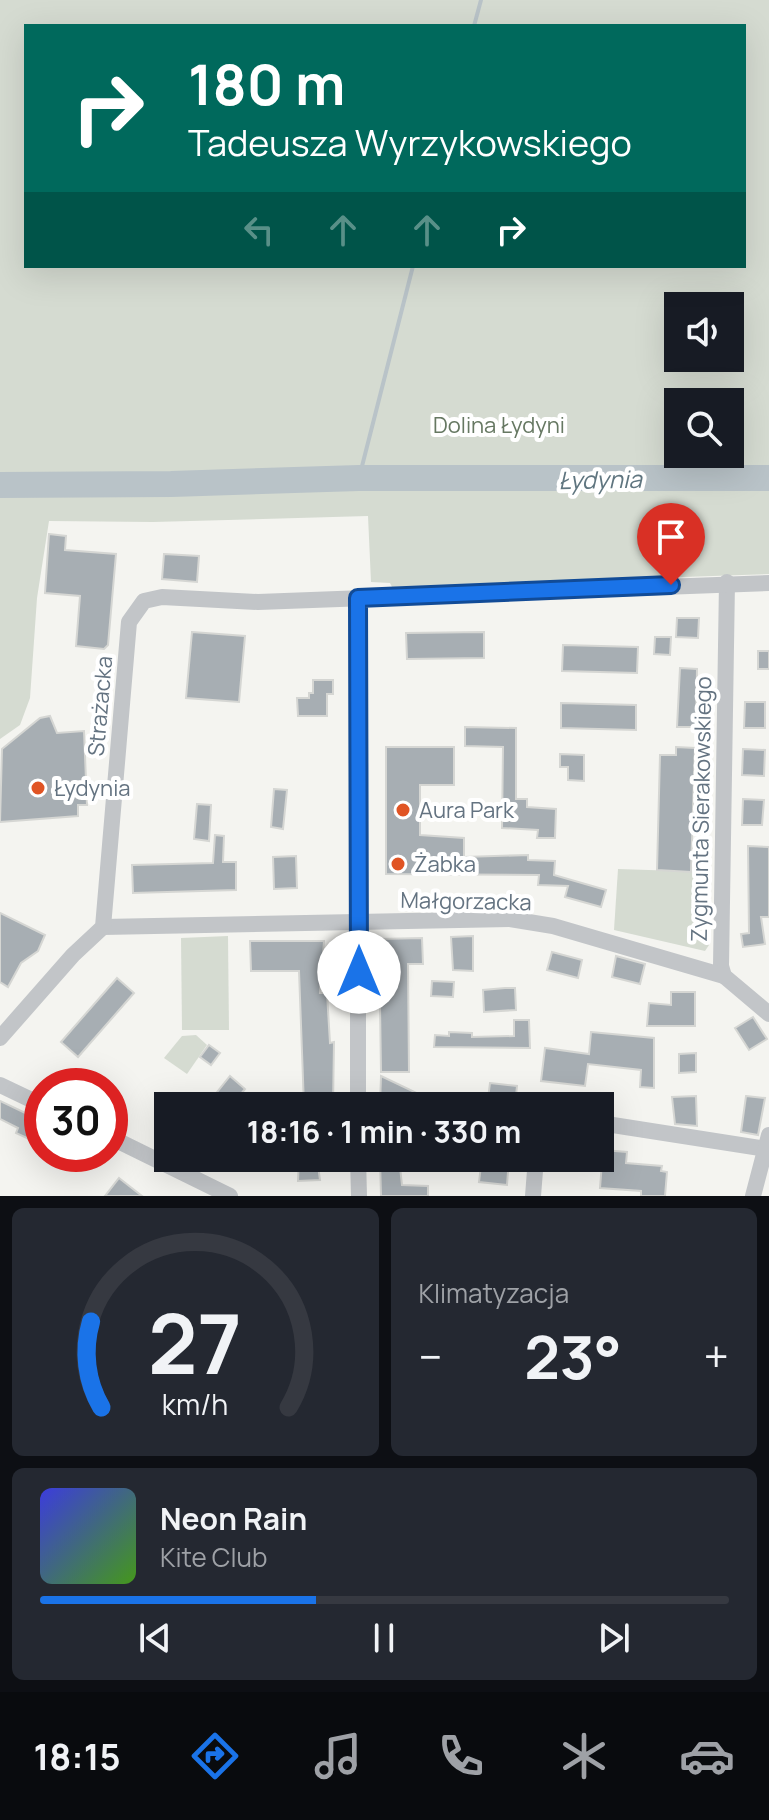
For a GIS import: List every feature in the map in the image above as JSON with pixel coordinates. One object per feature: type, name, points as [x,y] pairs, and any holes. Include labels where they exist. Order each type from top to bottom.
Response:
[{"type":"street","points":[[358,1092],[358,598],[727,582],[769,583]]},
{"type":"street","name":"Zygmunta Sierakowskiego","points":[[724,976],[720,936],[727,582]]},
{"type":"street","name":"Strażacka","points":[[103,927],[129,622],[144,601],[162,597],[258,602],[358,598]]},
{"type":"street","name":"Małgorzacka","points":[[103,927],[510,919],[553,926],[724,976]]},
{"type":"street","points":[[0,1038],[73,955],[103,927]]},
{"type":"street","points":[[724,976],[769,1014]]},
{"type":"street","points":[[0,1085],[24,1096]]},
{"type":"street","points":[[614,1125],[767,1142],[754,1190]]},
{"type":"street","points":[[128,1146],[230,1196]]},
{"type":"street","points":[[358,1172],[359,1196]]},
{"type":"street","points":[[533,1196],[535,1172]]},
{"type":"green space","name":"Dolina Łydyni","points":[[0,0],[769,0],[769,574],[392,587],[390,583],[371,582],[368,516],[153,522],[49,521],[37,598],[30,698],[20,725],[0,739]]},
{"type":"green space","points":[[618,869],[710,872],[709,945],[705,951],[614,930]]},
{"type":"green space","points":[[228,936],[229,1030],[182,1030],[181,938]]},
{"type":"green space","points":[[196,1035],[207,1045],[187,1074],[164,1058],[182,1036]]},
{"type":"building","points":[[49,534],[66,536],[65,550],[116,554],[108,645],[104,649],[76,646],[80,596],[45,593]]},
{"type":"building","points":[[164,554],[199,556],[197,582],[162,579]]},
{"type":"building","points":[[677,618],[699,618],[698,638],[676,637]]},
{"type":"building","points":[[192,632],[245,636],[239,702],[186,698]]},
{"type":"building","points":[[484,632],[484,658],[407,659],[406,633]]},
{"type":"building","points":[[655,637],[671,637],[670,655],[654,654]]},
{"type":"building","points":[[563,645],[638,647],[637,673],[562,671]]},
{"type":"building","points":[[758,651],[769,651],[769,669],[758,669]]},
{"type":"building","points":[[680,668],[697,669],[696,727],[677,727]]},
{"type":"building","points":[[313,680],[333,680],[333,694],[327,694],[327,716],[298,716],[297,698],[309,698],[309,693],[313,693]]},
{"type":"building","points":[[745,702],[765,702],[765,728],[744,728]]},
{"type":"building","points":[[561,703],[636,705],[636,730],[561,728]]},
{"type":"building","points":[[50,716],[57,733],[84,731],[87,805],[78,805],[78,816],[0,822],[2,749],[40,718]]},
{"type":"building","points":[[465,727],[516,728],[516,799],[527,799],[527,807],[556,809],[555,838],[537,838],[538,830],[502,828],[503,747],[465,746]]},
{"type":"building","name":"Aura Park","points":[[386,747],[454,747],[454,785],[420,785],[420,835],[464,838],[464,857],[528,855],[528,860],[555,861],[554,875],[606,890],[601,907],[565,897],[568,886],[538,885],[539,875],[386,874]]},
{"type":"building","points":[[676,747],[695,748],[691,872],[657,870],[660,755],[676,755]]},
{"type":"building","points":[[743,749],[765,750],[764,776],[742,775]]},
{"type":"building","points":[[560,754],[584,755],[584,781],[568,780],[568,767],[560,767]]},
{"type":"building","points":[[274,789],[287,790],[283,829],[271,827]]},
{"type":"building","points":[[743,799],[764,800],[762,825],[742,825]]},
{"type":"building","points":[[197,804],[211,805],[209,841],[194,839]]},
{"type":"building","points":[[215,835],[224,836],[223,862],[236,862],[236,890],[133,893],[132,865],[213,863]]},
{"type":"building","points":[[748,846],[769,847],[769,917],[761,917],[765,944],[743,947],[741,934],[749,933]]},
{"type":"building","points":[[296,856],[297,888],[274,889],[273,857]]},
{"type":"building","points":[[0,913],[45,935],[38,951],[21,963],[8,987],[0,982]]},
{"type":"building","points":[[473,936],[473,971],[453,970],[451,937]]},
{"type":"building","points":[[422,938],[423,964],[408,964],[409,1072],[381,1072],[379,939]]},
{"type":"building","points":[[250,941],[324,941],[320,993],[327,993],[330,1043],[334,1042],[333,1092],[303,1092],[299,971],[251,971]]},
{"type":"building","points":[[552,952],[582,960],[578,978],[547,970]]},
{"type":"building","points":[[616,956],[645,964],[640,984],[612,977]]},
{"type":"building","points":[[117,978],[134,993],[78,1057],[61,1042]]},
{"type":"building","points":[[432,981],[454,982],[453,997],[431,996]]},
{"type":"building","points":[[515,988],[516,1010],[484,1012],[483,990]]},
{"type":"building","points":[[671,992],[695,992],[695,1026],[647,1026],[649,1003],[671,1005]]},
{"type":"building","points":[[753,1017],[767,1039],[749,1050],[735,1028]]},
{"type":"building","points":[[514,1020],[529,1020],[530,1048],[434,1047],[435,1035],[449,1036],[449,1032],[472,1033],[472,1037],[514,1036]]},
{"type":"building","points":[[591,1032],[654,1038],[654,1088],[640,1087],[641,1070],[588,1064],[585,1086],[541,1081],[545,1048],[589,1054]]},
{"type":"building","points":[[209,1045],[220,1053],[211,1065],[200,1057]]},
{"type":"building","points":[[696,1053],[696,1072],[679,1073],[679,1054]]},
{"type":"building","points":[[230,1076],[245,1089],[243,1092],[217,1092]]},
{"type":"building","points":[[381,1076],[415,1092],[380,1092]]},
{"type":"building","points":[[490,1083],[517,1086],[516,1092],[489,1092]]},
{"type":"building","points":[[696,1096],[697,1126],[675,1124],[672,1097]]},
{"type":"building","points":[[746,1096],[765,1098],[758,1135],[741,1132]]},
{"type":"building","points":[[0,1101],[24,1112],[24,1137],[16,1133],[18,1128],[0,1119]]},
{"type":"building","points":[[614,1151],[627,1152],[626,1163],[662,1166],[661,1171],[667,1172],[665,1196],[641,1196],[641,1191],[600,1188],[601,1172],[614,1172]]},
{"type":"building","points":[[298,1172],[319,1172],[320,1180],[298,1181]]},
{"type":"building","points":[[380,1172],[401,1172],[402,1185],[428,1186],[428,1196],[381,1196]]},
{"type":"building","points":[[480,1172],[508,1172],[507,1185],[479,1182]]},
{"type":"building","points":[[119,1178],[142,1196],[105,1196]]},
{"type":"waterway","points":[[475,24],[481,0]]},
{"type":"waterway","points":[[359,478],[412,268]]},
{"type":"waterway","name":"Łydynia","points":[[0,485],[359,478],[769,478]]},
{"type":"place","name":"Łydynia","points":[[38,788]]},
{"type":"place","name":"Aura Park","points":[[403,810]]},
{"type":"place","name":"Żabka","points":[[398,864]]},
{"type":"route","points":[[359,972],[358,598],[671,585]]}]
